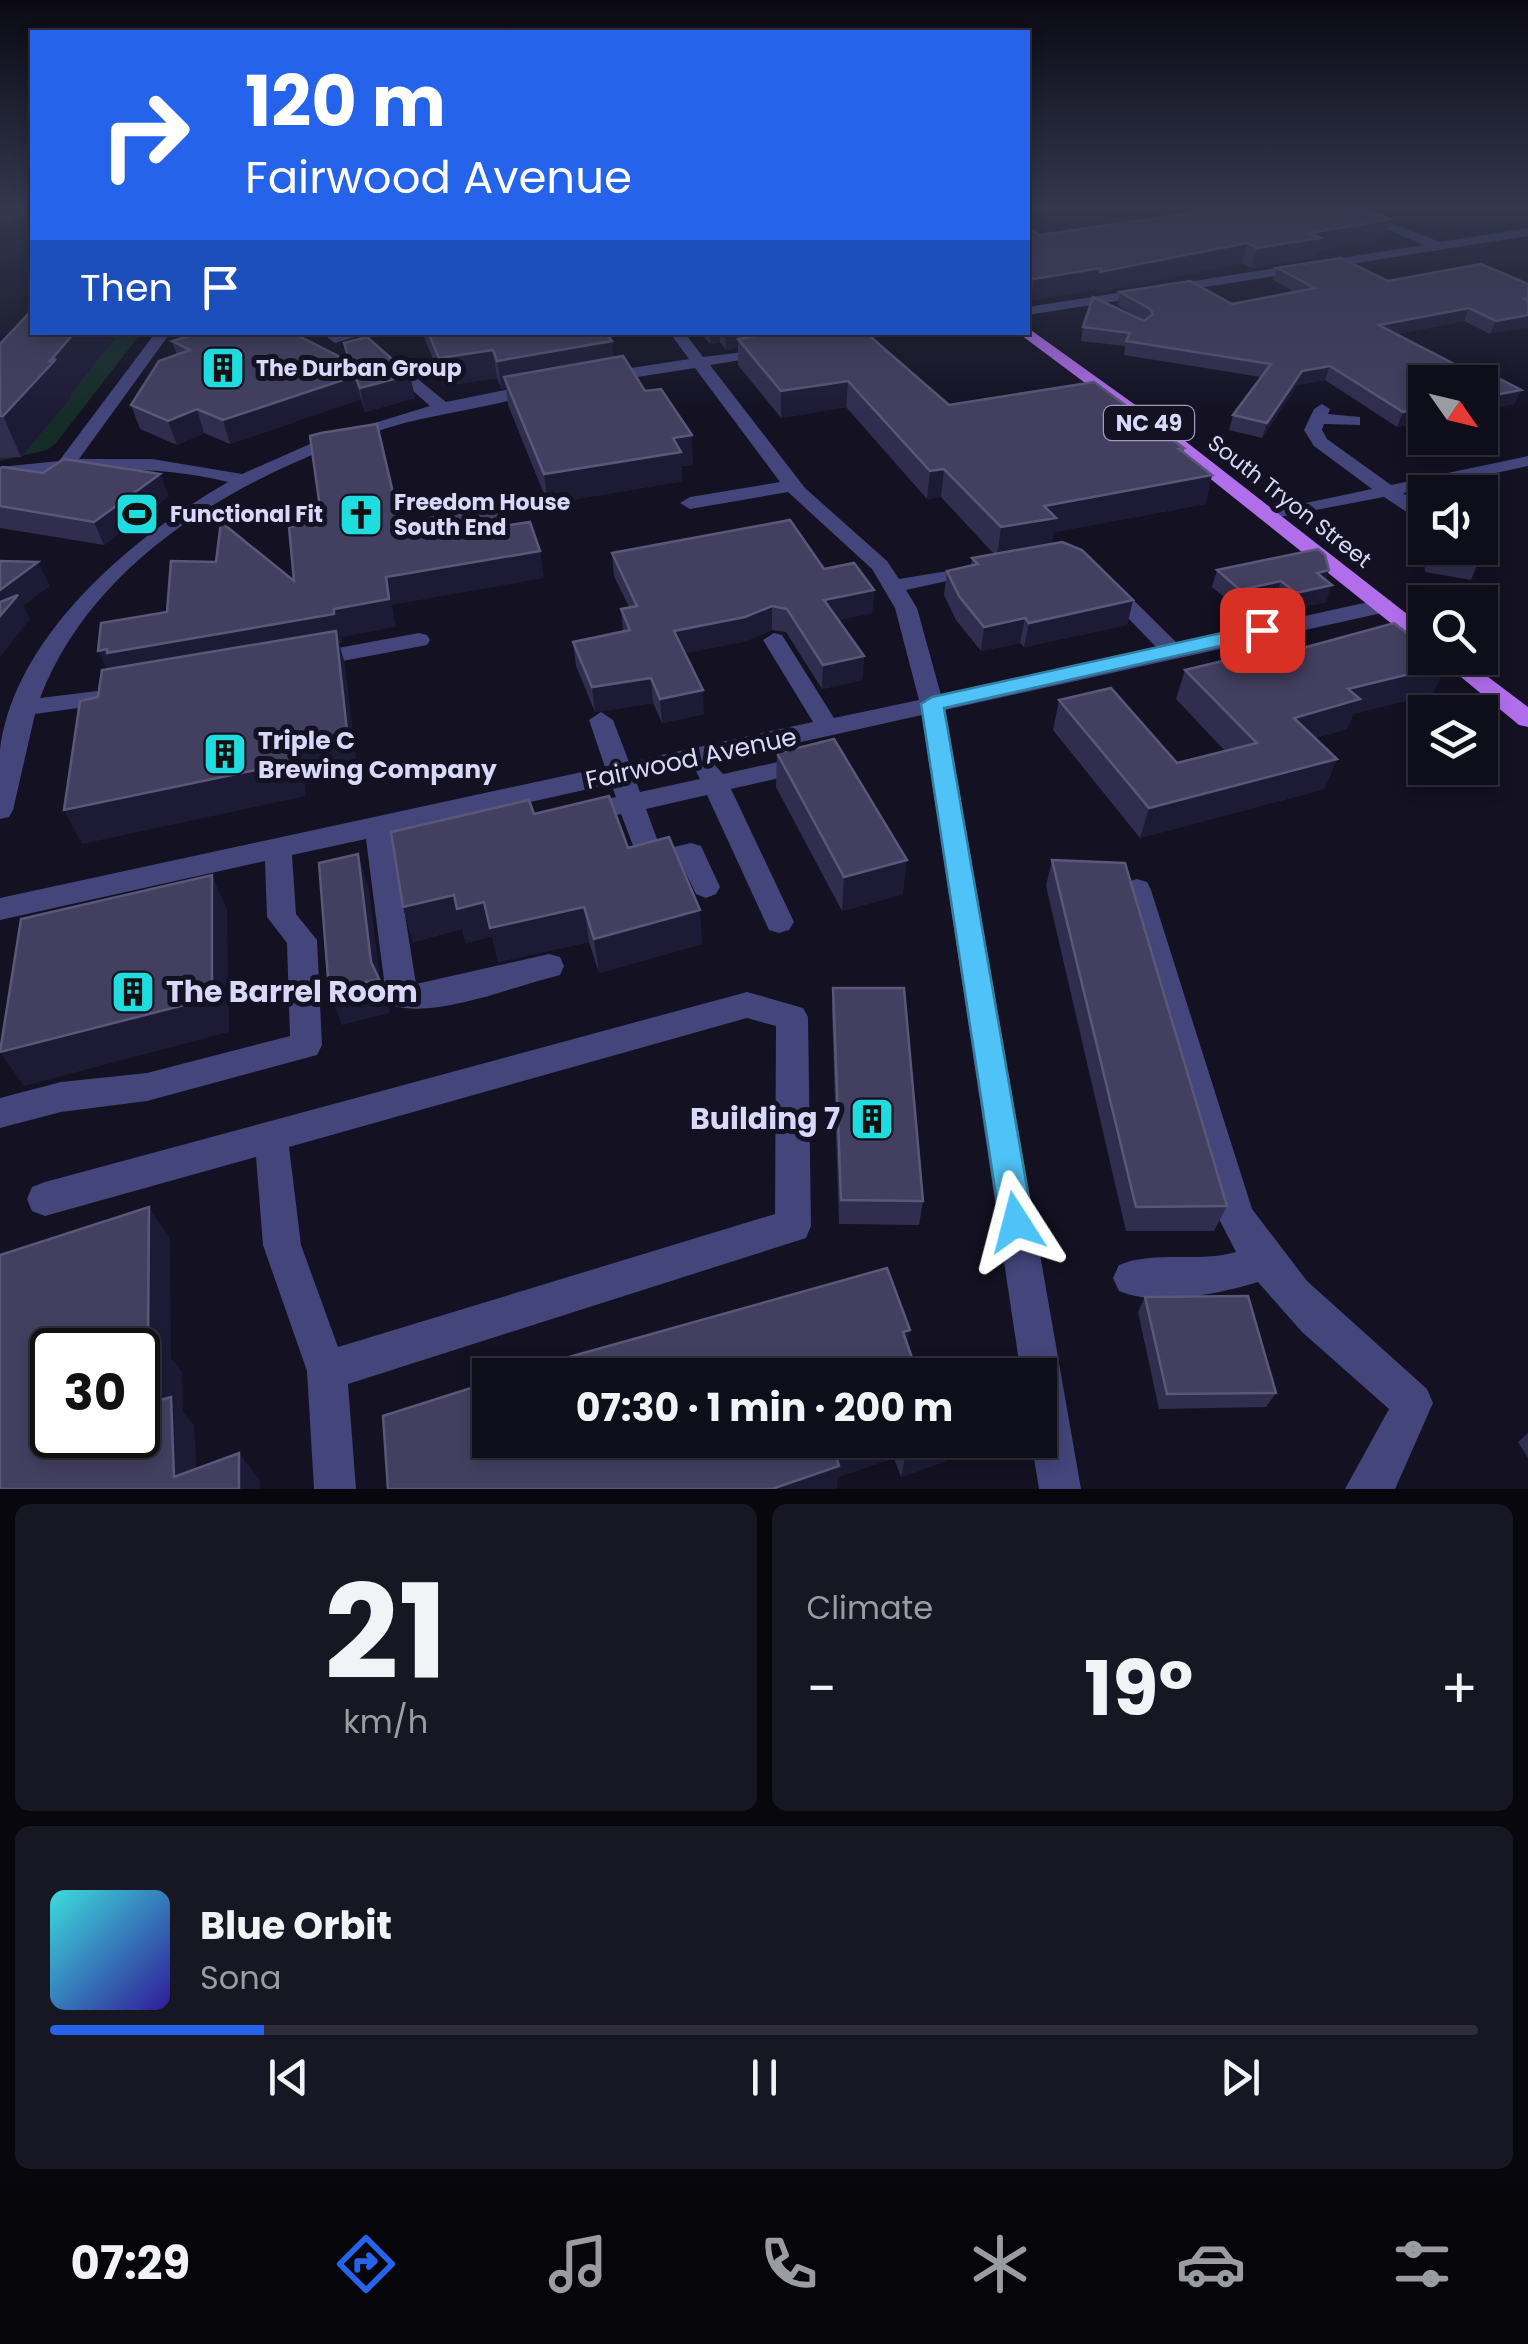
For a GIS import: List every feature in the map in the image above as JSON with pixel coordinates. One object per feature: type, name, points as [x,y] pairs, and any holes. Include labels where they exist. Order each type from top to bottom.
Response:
[{"type":"main road","name":"South Tryon Street","points":[[1030,335],[1408,626]]},
{"type":"main road","points":[[1471,675],[1528,719]]},
{"type":"street","points":[[1030,311],[1247,276]]},
{"type":"street","points":[[1092,301],[1118,315]]},
{"type":"street","points":[[66,464],[162,335]]},
{"type":"street","points":[[679,335],[793,485],[856,541],[894,586],[920,652],[932,704],[1060,1489]]},
{"type":"street","points":[[814,344],[871,335]]},
{"type":"street","points":[[0,810],[25,708],[40,670],[63,632],[93,595],[143,548],[244,480],[362,429],[442,408],[796,348]]},
{"type":"street","points":[[148,352],[173,350]]},
{"type":"street","points":[[332,361],[376,350],[442,408]]},
{"type":"street","points":[[1354,421],[1320,414],[1313,430],[1320,442],[1408,505]]},
{"type":"street","points":[[1270,516],[1528,461]]},
{"type":"street","points":[[0,473],[66,464],[148,462],[202,468],[244,480]]},
{"type":"street","points":[[690,503],[793,485]]},
{"type":"street","points":[[894,586],[992,566]]},
{"type":"street","points":[[1088,567],[1172,650]]},
{"type":"street","name":"Fairwood Avenue","points":[[0,909],[1382,606]]},
{"type":"street","points":[[287,664],[420,640]]},
{"type":"street","points":[[774,640],[828,728]]},
{"type":"street","points":[[25,708],[138,692]]},
{"type":"street","points":[[601,720],[652,862],[691,853],[706,888]]},
{"type":"street","points":[[702,755],[779,922]]},
{"type":"street","points":[[569,817],[815,762]]},
{"type":"street","points":[[378,827],[402,996],[426,997],[549,966]]},
{"type":"street","points":[[0,1114],[61,1097],[147,1088],[306,1045],[302,940],[282,917],[278,849]]},
{"type":"street","points":[[1137,890],[1236,1218],[1263,1262],[1336,1336],[1414,1403],[1380,1484]]},
{"type":"street","points":[[44,1199],[747,1005],[792,1016],[793,1226],[327,1371]]},
{"type":"street","points":[[271,1136],[282,1245],[327,1371],[335,1489]]},
{"type":"street","points":[[1132,1278],[1215,1276],[1263,1262]]},
{"type":"green space","points":[[52,335],[139,335],[47,450],[0,461],[0,404]]},
{"type":"building","points":[[1293,276],[1379,276],[1388,281],[1413,276],[1510,276],[1528,284],[1528,298],[1524,299],[1528,301],[1528,315],[1496,321],[1469,308],[1379,325],[1456,365],[1408,365],[1408,411],[1403,412],[1330,366],[1302,371],[1267,423],[1233,415],[1271,364],[1126,341],[1130,333],[1083,327],[1093,297],[1144,321],[1153,314],[1150,309],[1120,292],[1190,281],[1232,304],[1315,288]]},
{"type":"building","points":[[30,312],[30,335],[72,335],[50,361],[56,359],[3,416],[0,344]]},
{"type":"building","points":[[193,335],[297,335],[350,362],[344,343],[367,337],[410,375],[360,388],[355,376],[223,420],[197,409],[168,421],[131,405],[159,361],[190,350],[172,341]]},
{"type":"building","points":[[429,335],[608,335],[612,341],[497,361],[493,350],[439,358]]},
{"type":"building","points":[[760,335],[868,335],[949,405],[1094,382],[1184,448],[1179,449],[1212,475],[1044,506],[1056,518],[1001,527],[944,469],[930,471],[848,381],[781,391],[738,339]]},
{"type":"building","points":[[623,356],[645,391],[661,389],[692,435],[673,438],[681,452],[544,474],[504,377]]},
{"type":"building","points":[[1498,378],[1521,390],[1498,394]]},
{"type":"building","points":[[377,424],[400,523],[498,507],[504,526],[530,522],[540,551],[386,577],[389,599],[334,609],[334,614],[107,653],[107,649],[98,651],[101,623],[167,612],[171,561],[216,562],[221,522],[294,581],[289,527],[322,522],[310,436]]},
{"type":"building","points":[[64,459],[160,474],[94,522],[0,506],[0,468],[43,473]]},
{"type":"building","points":[[790,520],[824,569],[854,563],[874,590],[824,600],[864,656],[823,665],[787,609],[772,606],[745,617],[674,631],[703,690],[660,699],[651,678],[592,687],[573,642],[630,630],[621,609],[637,606],[612,553]]},
{"type":"building","points":[[1062,542],[1082,550],[1133,600],[1029,623],[1025,618],[984,627],[959,596],[947,571],[978,564],[972,558]]},
{"type":"building","points":[[1318,549],[1325,555],[1329,570],[1317,573],[1332,585],[1296,593],[1281,581],[1240,590],[1217,570]]},
{"type":"building","points":[[0,561],[38,562],[0,590]]},
{"type":"building","points":[[18,595],[0,616],[0,602]]},
{"type":"building","points":[[1394,623],[1408,634],[1408,674],[1348,689],[1360,699],[1294,718],[1337,759],[1149,808],[1059,700],[1111,688],[1177,763],[1257,743],[1185,670],[1293,644],[1299,649]]},
{"type":"building","points":[[336,631],[348,740],[293,751],[294,762],[64,810],[80,701],[98,697],[102,670]]},
{"type":"building","points":[[834,739],[907,860],[844,877],[777,753]]},
{"type":"building","points":[[609,796],[628,848],[669,837],[700,910],[594,939],[584,907],[490,928],[484,902],[457,909],[454,895],[403,907],[391,832],[529,800],[534,814]]},
{"type":"building","points":[[358,854],[371,962],[379,979],[329,991],[319,863]]},
{"type":"building","points":[[1052,860],[1125,863],[1227,1206],[1136,1207]]},
{"type":"building","name":"The Barrel Room","points":[[212,875],[212,998],[0,1052],[21,919]]},
{"type":"building","name":"Building 7","points":[[833,988],[904,988],[923,1201],[841,1200]]},
{"type":"building","points":[[149,1207],[148,1328],[30,1328],[30,1458],[160,1458],[160,1400],[171,1397],[174,1477],[239,1453],[239,1489],[0,1489],[0,1255]]},
{"type":"building","points":[[887,1268],[910,1330],[903,1332],[912,1358],[566,1358]]},
{"type":"building","points":[[1248,1296],[1276,1393],[1167,1394],[1145,1297]]},
{"type":"building","points":[[472,1388],[472,1458],[837,1458],[839,1466],[772,1489],[388,1489],[383,1416]]},
{"type":"place","name":"The Durban Group","points":[[223,368]]},
{"type":"place","name":"Functional Fit","points":[[137,514]]},
{"type":"place","name":"Freedom House South End","points":[[361,515]]},
{"type":"place","name":"Triple C Brewing Company","points":[[225,754]]},
{"type":"place","name":"The Barrel Room","points":[[133,992]]},
{"type":"place","name":"Building 7","points":[[872,1119]]},
{"type":"route","points":[[1016,1222],[932,704],[1262,630]]}]
